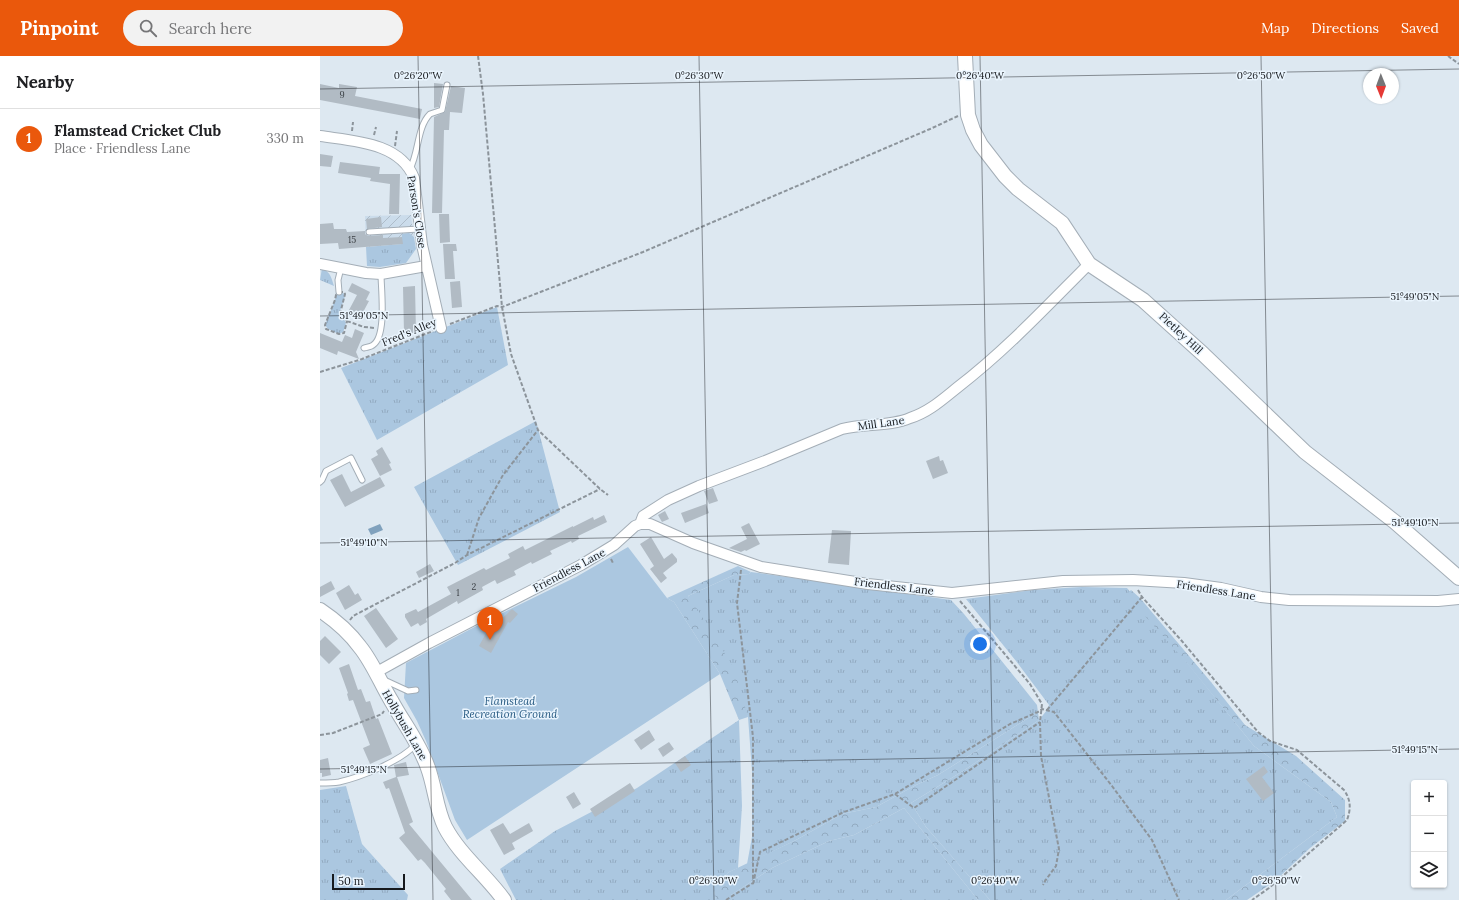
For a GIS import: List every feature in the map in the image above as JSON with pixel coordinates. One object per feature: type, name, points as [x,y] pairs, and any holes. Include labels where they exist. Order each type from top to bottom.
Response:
[{"type":"street","name":"Pietley Hill","points":[[965,56],[968,115],[972,130],[981,145],[1005,176],[1018,189],[1062,223],[1089,264],[1149,304],[1305,452],[1395,522],[1459,578]]},
{"type":"street","name":"Parson's Close","points":[[320,136],[367,143],[380,147],[394,155],[410,169],[415,187],[419,229],[426,266],[441,328]]},
{"type":"street","points":[[320,264],[366,273],[381,274],[426,266]]},
{"type":"street","name":"Mill Lane","points":[[640,524],[643,516],[668,500],[699,486],[765,461],[842,429],[855,426],[900,422],[921,414],[933,407],[980,370],[1024,329],[1089,264]]},
{"type":"street","name":"Friendless Lane","points":[[376,676],[429,643],[581,565],[614,545],[631,529],[640,524],[650,524],[693,543],[761,567],[854,581],[952,593],[1063,581],[1133,580],[1184,583],[1220,588],[1261,597],[1289,600],[1438,602],[1459,599]]},
{"type":"street","name":"Hollybush Lane","points":[[320,610],[331,617],[360,646],[376,676],[417,743],[428,768],[444,826],[459,847],[504,900]]},
{"type":"lane","points":[[410,169],[415,160],[419,138],[427,117],[430,114],[442,110],[447,85]]},
{"type":"lane","points":[[369,232],[419,229]]},
{"type":"lane","points":[[339,292],[338,280],[341,268]]},
{"type":"lane","points":[[364,348],[374,345],[379,339],[382,329],[381,274]]},
{"type":"lane","points":[[320,482],[326,470],[351,458],[362,480]]},
{"type":"lane","points":[[376,676],[385,679],[408,692],[416,690]]},
{"type":"lane","points":[[320,783],[338,782],[356,778],[396,760],[417,743]]},
{"type":"path","points":[[478,56],[483,94],[502,307],[511,354],[538,430],[608,495]]},
{"type":"path","points":[[1448,56],[1459,64]]},
{"type":"path","name":"Fred's Alley","points":[[320,372],[362,359],[497,306],[502,307],[643,252],[930,129],[956,116],[968,115]]},
{"type":"path","points":[[394,155],[397,131]]},
{"type":"path","points":[[347,321],[345,330],[342,334],[325,328],[325,323],[336,295],[339,292],[344,292],[346,294],[340,314],[347,321],[364,327],[382,329]]},
{"type":"path","points":[[467,555],[479,518],[500,481],[538,430]]},
{"type":"path","points":[[343,629],[353,616],[455,563],[467,555],[600,489]]},
{"type":"path","points":[[742,561],[737,603],[753,737],[753,884]]},
{"type":"path","points":[[1133,580],[1142,597],[1181,640],[1258,732],[1270,741],[1290,746],[1302,753],[1344,790],[1348,796],[1350,802],[1350,813],[1347,820],[1269,888],[1252,900]]},
{"type":"path","points":[[952,593],[1030,684],[1042,704],[1040,722],[1041,756],[1059,849],[1056,866],[1044,881],[1043,886]]},
{"type":"path","points":[[1047,710],[1142,597]]},
{"type":"path","points":[[320,735],[333,733],[382,714],[392,703]]},
{"type":"path","points":[[726,900],[753,884],[760,852],[844,812],[895,794],[1010,724],[1042,709],[1054,712],[1152,840],[1179,900]]},
{"type":"path","points":[[895,794],[914,808],[1040,722]]},
{"type":"shaded area","points":[[411,215],[414,237],[412,235],[402,237],[403,244],[366,247],[365,216]]},
{"type":"shaded area","points":[[380,524],[383,530],[371,535],[368,529]]},
{"type":"green space","points":[[409,233],[414,237],[416,249],[406,263],[380,267],[367,266],[366,247],[402,244],[402,234]]},
{"type":"green space","points":[[322,268],[329,274],[334,286],[320,280]]},
{"type":"green space","points":[[343,293],[345,296],[339,314],[345,320],[346,324],[343,332],[339,334],[328,329],[325,325],[336,295]]},
{"type":"green space","points":[[497,307],[508,365],[377,440],[341,368]]},
{"type":"green space","points":[[536,421],[560,512],[458,565],[414,487]]},
{"type":"green space","name":"Flamstead Recreation Ground","points":[[628,547],[667,598],[674,602],[720,674],[467,840],[455,820],[426,741],[404,698],[406,663],[484,622],[576,577]]},
{"type":"green space","points":[[738,566],[751,572],[749,574],[734,575],[688,596],[708,625],[734,669],[748,717],[739,720],[720,674],[674,602],[667,598]]},
{"type":"green space","points":[[751,572],[951,600],[1037,705],[1038,712],[938,775],[916,785],[876,807],[842,814],[796,840],[747,864],[752,837],[752,771],[748,717],[688,596],[734,575],[749,574]]},
{"type":"green space","points":[[1082,587],[1127,588],[1254,746],[1331,802],[1337,817],[1226,900],[990,900],[926,827],[911,803],[963,771],[1039,720],[1049,705],[966,599],[1032,590]]},
{"type":"green space","points":[[1131,590],[1140,598],[1211,682],[1245,725],[1296,756],[1345,800],[1345,821],[1310,848],[1275,881],[1247,900],[1226,900],[1337,817],[1331,802],[1254,746],[1186,662],[1130,599],[1128,593]]},
{"type":"green space","points":[[1038,712],[1039,720],[963,771],[911,803],[926,827],[990,900],[978,900],[904,808],[854,835],[829,841],[772,868],[731,895],[732,900],[716,900],[713,886],[729,872],[796,840],[842,814],[876,807],[916,785],[938,775]]},
{"type":"green space","points":[[739,720],[742,806],[738,868],[729,872],[713,886],[716,900],[516,900],[500,869],[555,831],[637,788]]},
{"type":"green space","points":[[346,786],[362,844],[408,895],[407,900],[320,900],[320,790]]},
{"type":"green space","points":[[904,808],[978,900],[732,900],[731,895],[772,868],[829,841],[854,835]]},
{"type":"building","points":[[434,83],[443,84],[439,107],[434,108]]},
{"type":"building","points":[[320,84],[339,88],[339,84],[357,87],[355,96],[422,109],[420,119],[320,100]]},
{"type":"building","points":[[451,86],[465,88],[462,113],[450,112],[449,130],[444,130],[442,213],[432,213],[434,117],[445,112]]},
{"type":"building","points":[[320,154],[333,156],[331,167],[320,166]]},
{"type":"building","points":[[340,162],[380,167],[379,174],[400,174],[399,214],[389,214],[390,184],[370,181],[371,178],[338,173]]},
{"type":"building","points":[[439,214],[449,214],[450,242],[440,243]]},
{"type":"building","points":[[381,217],[382,227],[367,229],[366,219]]},
{"type":"building","points":[[333,223],[334,229],[346,229],[347,232],[365,231],[365,234],[368,236],[383,235],[383,238],[402,237],[403,244],[339,249],[338,243],[320,244],[320,224]]},
{"type":"building","points":[[443,244],[456,244],[457,251],[453,251],[455,279],[445,279]]},
{"type":"building","points":[[460,281],[462,307],[452,308],[450,282]]},
{"type":"building","points":[[352,283],[370,292],[366,300],[369,301],[361,316],[349,310],[357,295],[348,291]]},
{"type":"building","points":[[415,286],[416,333],[404,333],[403,287]]},
{"type":"building","points":[[355,329],[364,333],[356,352],[359,359],[338,351],[337,355],[320,348],[320,333],[342,342],[345,335],[352,338]]},
{"type":"building","points":[[382,447],[391,463],[389,464],[392,470],[380,476],[371,459],[378,455],[376,451]]},
{"type":"building","points":[[939,456],[940,461],[943,460],[948,473],[933,479],[926,461]]},
{"type":"building","points":[[342,474],[351,492],[380,477],[385,486],[345,507],[330,480]]},
{"type":"building","points":[[713,488],[718,501],[709,504],[704,491]]},
{"type":"building","points":[[706,504],[709,513],[685,523],[681,513]]},
{"type":"building","points":[[665,511],[669,519],[662,522],[658,515]]},
{"type":"building","points":[[604,515],[607,522],[578,536],[579,539],[572,543],[571,541],[550,551],[552,554],[532,564],[531,562],[514,571],[516,575],[497,584],[495,580],[482,587],[483,590],[458,604],[457,601],[426,619],[427,622],[420,626],[418,623],[411,627],[405,617],[405,614],[416,609],[418,612],[451,594],[447,587],[484,568],[486,570],[510,558],[508,554],[523,546],[525,550],[593,517],[594,520]]},
{"type":"building","points":[[749,523],[760,544],[741,552],[729,548],[747,539],[741,527]]},
{"type":"building","points":[[832,530],[851,531],[849,565],[828,563]]},
{"type":"building","points":[[651,537],[664,559],[672,553],[677,559],[677,562],[663,573],[667,578],[661,583],[650,569],[654,566],[640,544]]},
{"type":"building","points":[[430,564],[434,571],[419,578],[416,572]]},
{"type":"building","points":[[331,581],[335,589],[320,597],[320,587]]},
{"type":"building","points":[[349,585],[355,595],[358,593],[362,600],[345,610],[336,593]]},
{"type":"building","points":[[376,608],[398,639],[386,648],[364,616]]},
{"type":"building","points":[[512,609],[518,614],[510,623],[508,622],[491,653],[479,646],[490,626],[492,628]]},
{"type":"building","points":[[325,636],[341,652],[329,664],[320,655],[320,641]]},
{"type":"building","points":[[349,664],[358,690],[361,689],[366,702],[370,701],[376,719],[378,718],[392,754],[370,764],[363,748],[370,745],[353,700],[349,701],[348,693],[339,668]]},
{"type":"building","points":[[649,730],[655,740],[641,750],[634,740]]},
{"type":"building","points":[[669,742],[674,749],[663,757],[658,749]]},
{"type":"building","points":[[685,756],[691,765],[681,772],[675,763]]},
{"type":"building","points":[[328,758],[331,775],[322,777],[322,773],[320,773],[320,760]]},
{"type":"building","points":[[406,762],[409,775],[397,777],[413,822],[409,824],[472,900],[451,900],[444,891],[446,889],[425,863],[421,859],[418,861],[399,838],[405,833],[389,788],[386,789],[383,782],[396,777],[394,765]]},
{"type":"building","points":[[1264,766],[1268,772],[1262,777],[1274,793],[1263,801],[1246,779]]},
{"type":"building","points":[[630,783],[635,791],[595,817],[590,809]]},
{"type":"building","points":[[574,792],[581,804],[573,809],[566,797]]},
{"type":"building","points":[[503,823],[510,834],[529,823],[533,831],[512,843],[515,849],[504,855],[490,830]]},
{"type":"place","name":"Flamstead Cricket Club","points":[[490,640]]}]
